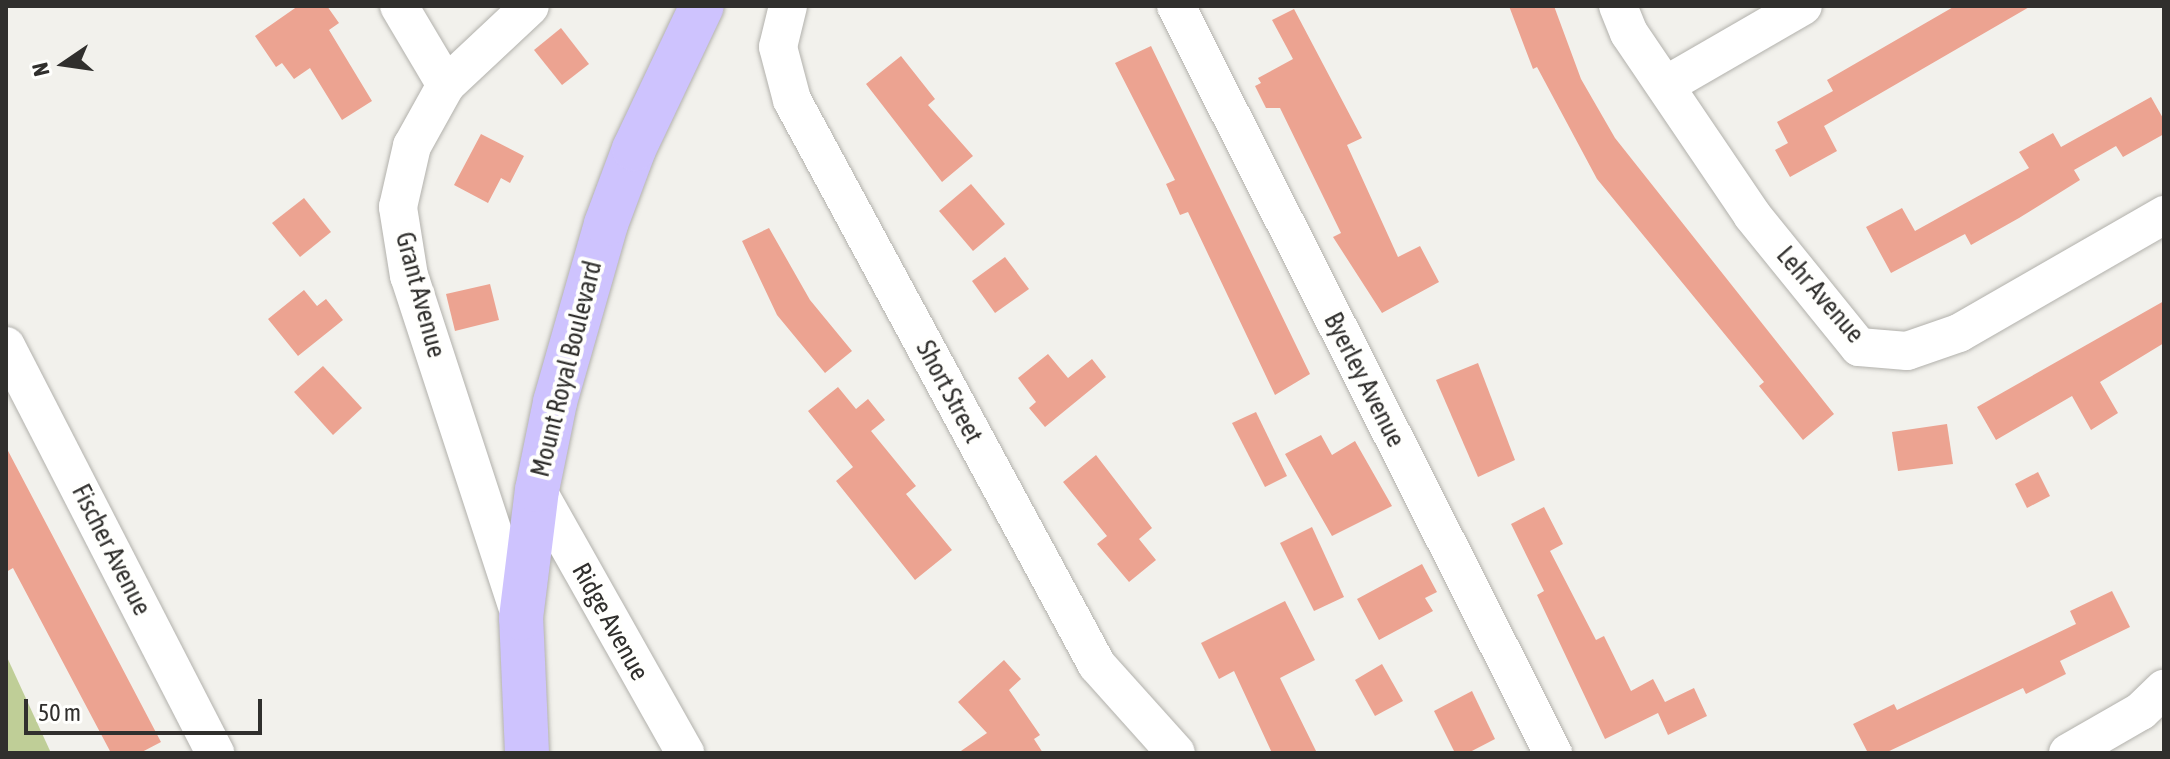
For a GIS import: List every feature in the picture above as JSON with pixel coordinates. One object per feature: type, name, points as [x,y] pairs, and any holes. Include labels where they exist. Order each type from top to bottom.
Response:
[{"type":"main road","name":"Mount Royal Boulevard","points":[[527,753],[521,618],[537,490],[590,269],[634,149],[702,6]]},
{"type":"street","points":[[399,6],[446,85]]},
{"type":"street","name":"Grant Avenue","points":[[521,618],[409,276],[398,207],[412,146],[446,85],[530,6]]},
{"type":"street","name":"Short Street","points":[[788,6],[778,47],[792,100],[1097,665],[1176,753]]},
{"type":"street","name":"Byerley Avenue","points":[[1176,6],[1553,753]]},
{"type":"street","name":"Lehr Avenue","points":[[1618,6],[1629,33],[1752,215],[1859,347],[1907,351],[1959,333],[2164,215]]},
{"type":"street","points":[[1666,85],[1803,6]]},
{"type":"street","name":"Fischer Avenue","points":[[6,346],[215,753]]},
{"type":"street","name":"Ridge Avenue","points":[[537,490],[685,753]]},
{"type":"street","points":[[2068,753],[2141,711],[2164,689]]},
{"type":"green space","points":[[6,655],[51,753],[6,753]]},
{"type":"building","points":[[298,6],[327,6],[339,23],[329,30],[372,101],[342,120],[310,68],[294,79],[282,63],[276,67],[255,36]]},
{"type":"building","points":[[1509,6],[1554,6],[1581,79],[1615,138],[1834,414],[1803,440],[1759,386],[1764,382],[1597,179],[1537,67],[1533,69]]},
{"type":"building","points":[[1955,6],[2031,6],[1824,126],[1837,151],[1790,177],[1775,150],[1788,143],[1777,122],[1833,91],[1827,80]]},
{"type":"building","points":[[1294,9],[1362,138],[1347,145],[1398,257],[1420,246],[1439,282],[1382,313],[1333,237],[1341,233],[1280,108],[1266,108],[1255,86],[1261,83],[1258,78],[1293,59],[1272,20]]},
{"type":"building","points":[[561,28],[589,64],[562,85],[534,50]]},
{"type":"building","points":[[1151,46],[1310,374],[1275,395],[1188,212],[1180,215],[1166,184],[1175,180],[1115,63]]},
{"type":"building","points":[[901,56],[935,99],[928,105],[973,156],[942,182],[866,84]]},
{"type":"building","points":[[2151,97],[2164,120],[2164,134],[2123,157],[2116,146],[2074,170],[2080,180],[1971,245],[1965,234],[1891,273],[1866,227],[1902,208],[1915,231],[2029,168],[2019,152],[2053,133],[2061,147]]},
{"type":"building","points":[[481,134],[524,156],[510,183],[501,178],[488,203],[454,185]]},
{"type":"building","points":[[971,184],[1005,224],[973,251],[939,211]]},
{"type":"building","points":[[304,198],[331,232],[300,257],[272,223]]},
{"type":"building","points":[[769,228],[810,300],[852,351],[825,373],[777,315],[742,241]]},
{"type":"building","points":[[1005,257],[1029,289],[995,313],[972,281]]},
{"type":"building","points":[[490,284],[499,320],[455,331],[446,294]]},
{"type":"building","points":[[304,290],[317,306],[326,299],[343,320],[298,356],[268,319]]},
{"type":"building","points":[[2164,301],[2164,343],[2100,382],[2118,413],[2091,430],[2072,396],[1996,440],[1977,407]]},
{"type":"building","points":[[1048,354],[1068,378],[1092,359],[1106,377],[1045,427],[1029,408],[1036,402],[1018,378]]},
{"type":"building","points":[[1478,363],[1515,460],[1478,477],[1436,380]]},
{"type":"building","points":[[323,366],[362,408],[333,435],[294,392]]},
{"type":"building","points":[[838,387],[856,409],[868,399],[885,420],[871,431],[916,486],[906,494],[952,550],[915,580],[836,481],[853,467],[808,411]]},
{"type":"building","points":[[1256,412],[1287,476],[1265,487],[1232,423]]},
{"type":"building","points":[[1947,424],[1953,464],[1898,471],[1892,432]]},
{"type":"building","points":[[1321,435],[1332,455],[1355,441],[1392,506],[1332,536],[1285,454]]},
{"type":"building","points":[[6,447],[161,742],[140,753],[111,753],[13,568],[6,572]]},
{"type":"building","points":[[1096,455],[1152,528],[1139,539],[1156,560],[1129,582],[1097,544],[1107,536],[1063,482]]},
{"type":"building","points":[[2038,472],[2050,496],[2027,508],[2015,484]]},
{"type":"building","points":[[1544,507],[1563,544],[1550,551],[1596,640],[1604,636],[1631,691],[1653,679],[1665,702],[1694,688],[1707,716],[1668,735],[1658,713],[1605,739],[1537,595],[1544,591],[1511,524]]},
{"type":"building","points":[[1312,527],[1344,597],[1314,611],[1280,543]]},
{"type":"building","points":[[1422,564],[1437,592],[1425,598],[1433,611],[1379,640],[1357,599]]},
{"type":"building","points":[[2112,591],[2130,627],[2060,661],[2066,674],[2026,694],[2023,688],[1885,753],[1868,753],[1853,724],[1894,704],[1897,710],[2076,624],[2070,611]]},
{"type":"building","points":[[1285,601],[1315,660],[1280,678],[1317,753],[1272,753],[1234,671],[1219,679],[1201,643]]},
{"type":"building","points":[[1004,660],[1021,679],[1009,690],[1040,735],[1034,739],[1043,753],[958,753],[987,733],[958,702]]},
{"type":"building","points":[[1382,664],[1403,701],[1375,716],[1355,680]]},
{"type":"building","points":[[1472,691],[1495,739],[1468,753],[1455,753],[1434,711]]}]
